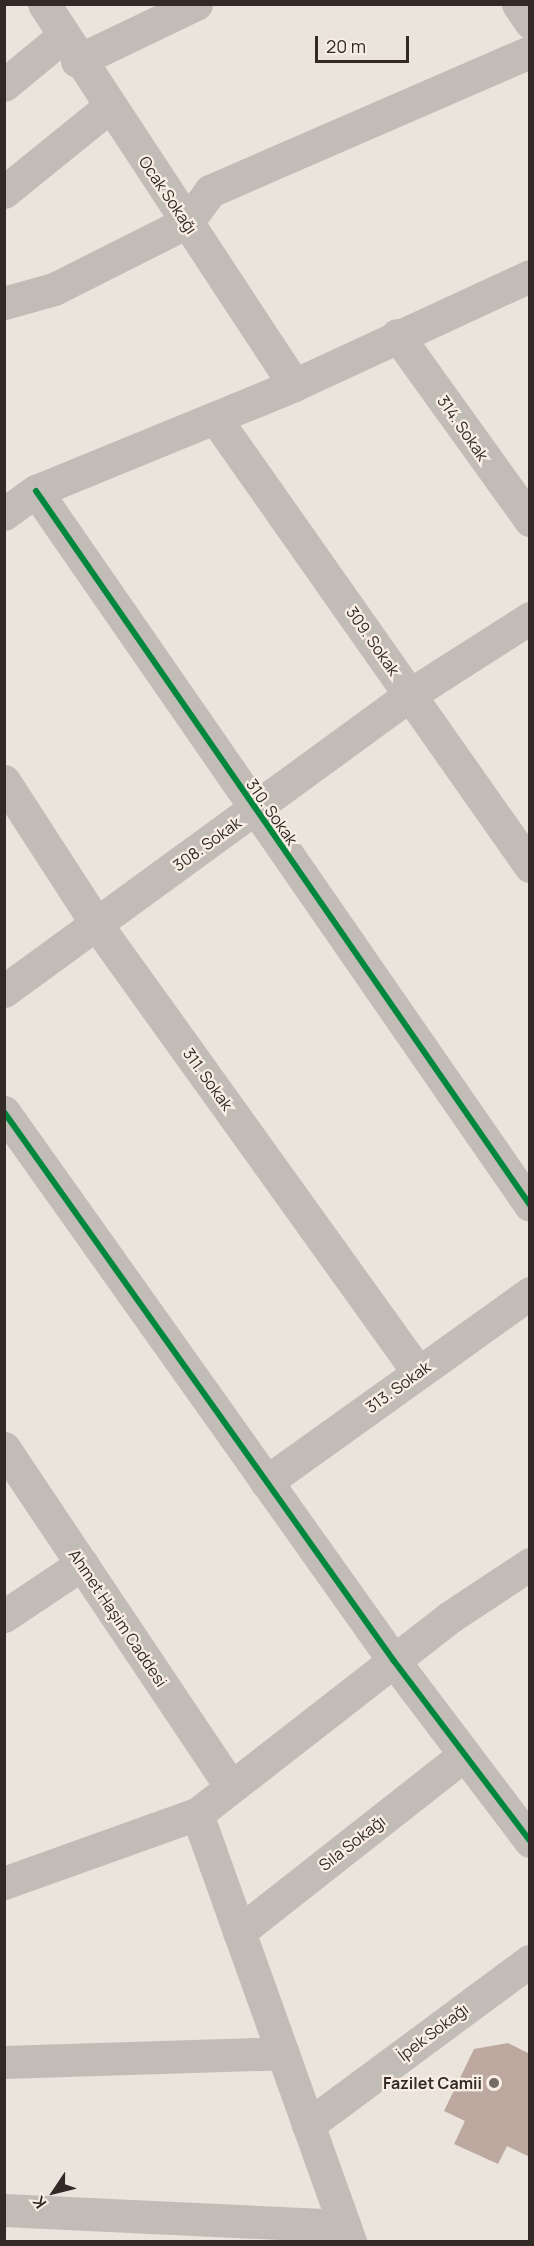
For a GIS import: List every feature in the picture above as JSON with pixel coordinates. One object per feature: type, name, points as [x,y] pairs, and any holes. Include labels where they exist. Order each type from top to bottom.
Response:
[{"type":"street","name":"Ocak Sokağı","points":[[44,4],[69,49],[294,385]]},
{"type":"street","points":[[4,85],[69,49],[196,4]]},
{"type":"street","points":[[518,4],[530,22]]},
{"type":"street","points":[[4,303],[54,289],[187,222],[210,191],[530,52]]},
{"type":"street","points":[[4,192],[109,107]]},
{"type":"street","points":[[4,514],[36,491],[294,385],[397,335],[530,276]]},
{"type":"street","name":"314. Sokak","points":[[397,335],[530,520]]},
{"type":"street","name":"309. Sokak","points":[[215,418],[530,866]]},
{"type":"street","name":"310. Sokak","points":[[36,491],[254,810],[530,1205]]},
{"type":"street","name":"308. Sokak","points":[[4,991],[411,694],[530,618]]},
{"type":"street","name":"311. Sokak","points":[[4,781],[97,925],[418,1372]]},
{"type":"street","points":[[4,1112],[394,1661],[530,1841]]},
{"type":"street","name":"313. Sokak","points":[[266,1482],[530,1293]]},
{"type":"street","name":"Ahmet Haşim Caddesi","points":[[4,1448],[231,1787]]},
{"type":"street","points":[[4,1616],[82,1564]]},
{"type":"street","points":[[4,1883],[197,1814],[394,1661],[530,1564]]},
{"type":"street","name":"Sıla Sokağı","points":[[239,1932],[464,1755]]},
{"type":"street","points":[[4,2210],[347,2234],[197,1814]]},
{"type":"street","name":"İpek Sokağı","points":[[308,2125],[530,1960]]},
{"type":"street","points":[[4,2062],[283,2054]]},
{"type":"building","name":"Fazilet Camii","points":[[508,2043],[530,2054],[530,2157],[507,2146],[498,2164],[454,2144],[465,2121],[444,2111],[474,2049]]},
{"type":"cycle path","points":[[36,491],[530,1205]]},
{"type":"cycle path","points":[[4,1112],[394,1661],[530,1841]]},
{"type":"place","name":"Fazilet Camii","points":[[494,2083]]}]
